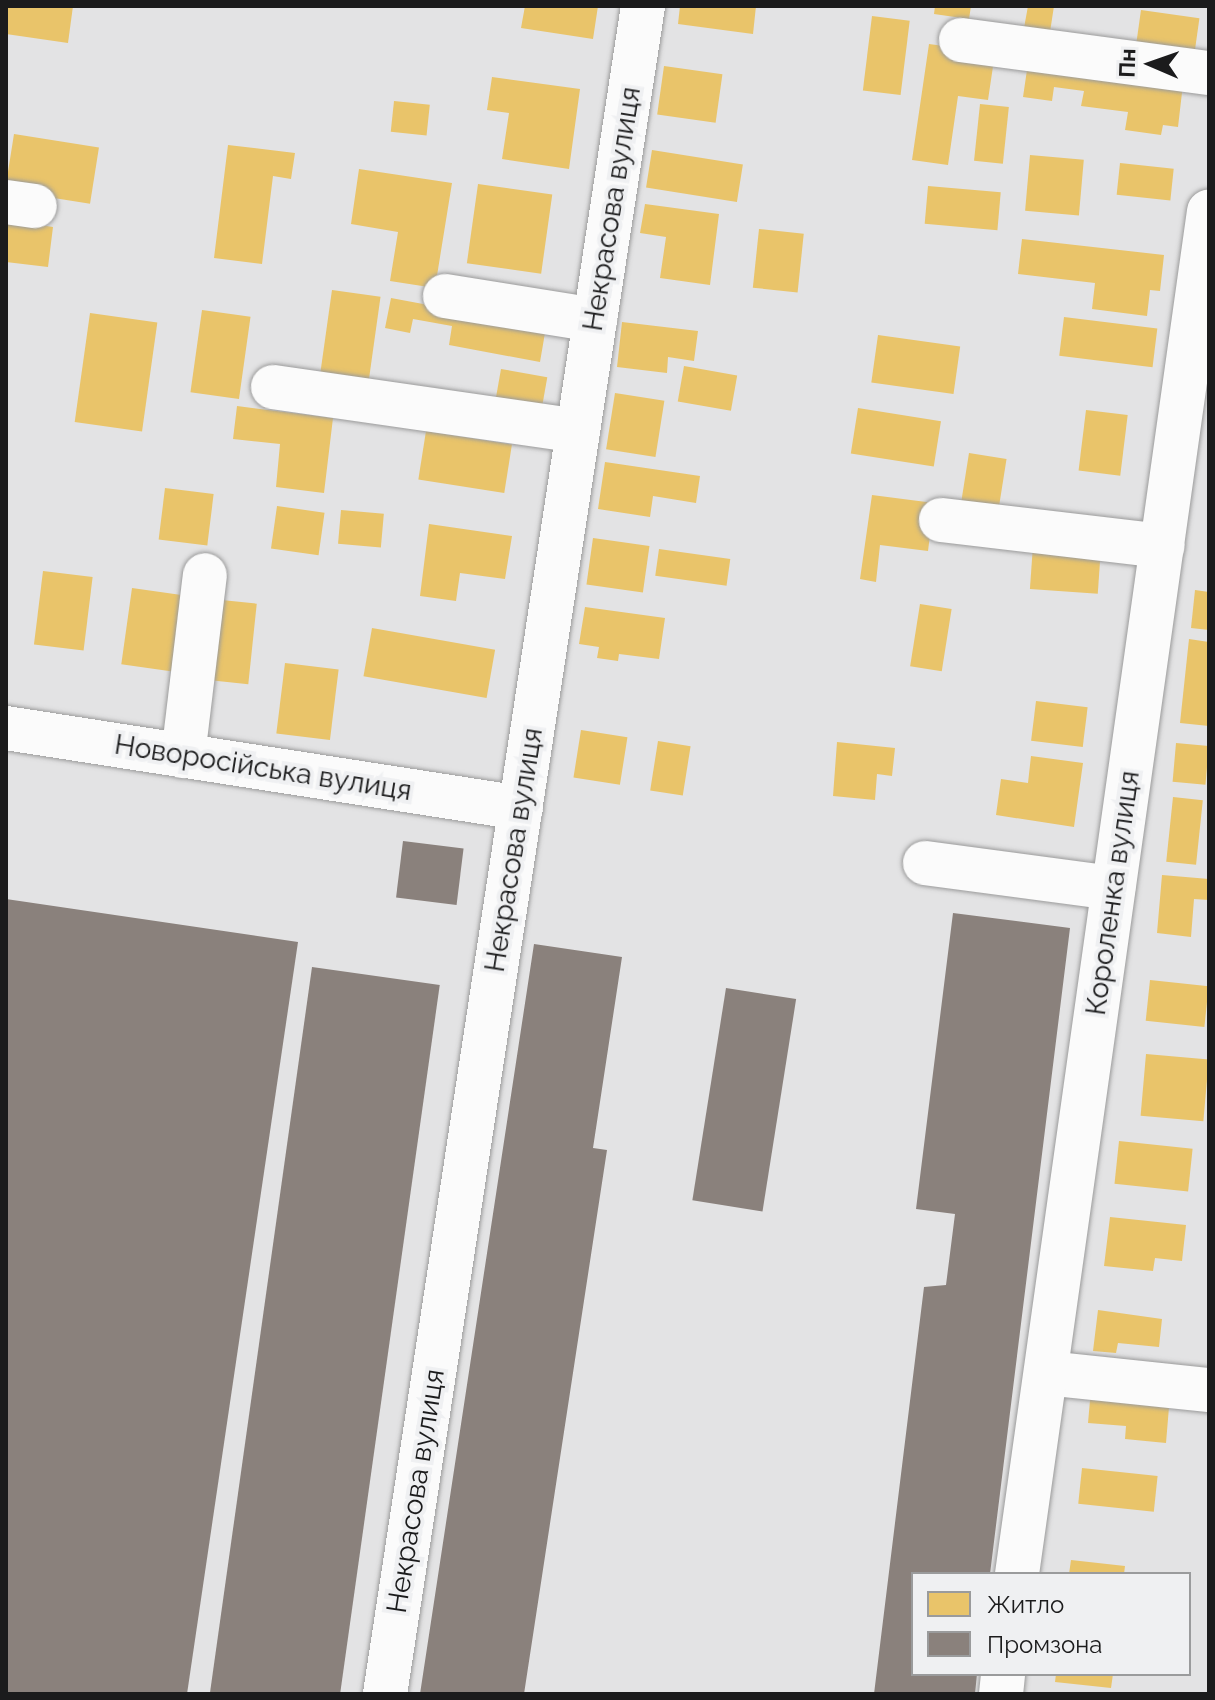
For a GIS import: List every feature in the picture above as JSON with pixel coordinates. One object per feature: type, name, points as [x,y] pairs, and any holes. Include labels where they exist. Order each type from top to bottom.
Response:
[{"type":"street","name":"Некрасова вулиця","points":[[385,1694],[643,6]]},
{"type":"street","points":[[961,40],[1209,73]]},
{"type":"street","name":"Короленка вулиця","points":[[1017,1572],[1162,546],[1198,367],[1209,211]]},
{"type":"street","points":[[445,296],[595,320]]},
{"type":"street","points":[[273,387],[578,431]]},
{"type":"street","points":[[941,520],[1162,546]]},
{"type":"street","points":[[183,756],[205,575]]},
{"type":"street","name":"Новоросійська вулиця","points":[[6,728],[521,808]]},
{"type":"street","points":[[925,863],[1113,888]]},
{"type":"street","points":[[1046,1373],[1209,1390]]},
{"type":"building: Житло","points":[[6,6],[73,6],[68,43],[6,34]]},
{"type":"building: Житло","points":[[525,6],[598,6],[593,39],[521,28]]},
{"type":"building: Житло","points":[[680,6],[756,6],[753,34],[678,24]]},
{"type":"building: Житло","points":[[935,6],[971,6],[969,19],[934,14]]},
{"type":"building: Житло","points":[[1028,6],[1054,6],[1050,32],[1024,28]]},
{"type":"building: Житло","points":[[1141,10],[1199,18],[1194,57],[1136,49]]},
{"type":"building: Житло","points":[[872,16],[910,21],[901,95],[863,90]]},
{"type":"building: Житло","points":[[929,44],[995,53],[988,100],[958,96],[948,165],[912,160]]},
{"type":"building: Житло","points":[[1028,63],[1183,84],[1178,127],[1163,125],[1161,135],[1125,130],[1128,112],[1081,106],[1084,91],[1054,87],[1052,101],[1023,97]]},
{"type":"building: Житло","points":[[664,66],[722,74],[716,123],[657,115]]},
{"type":"building: Житло","points":[[492,77],[580,89],[569,169],[502,159],[509,113],[487,110]]},
{"type":"building: Житло","points":[[394,101],[430,105],[427,136],[391,132]]},
{"type":"building: Житло","points":[[980,104],[1009,107],[1003,164],[974,161]]},
{"type":"building: Житло","points":[[14,134],[99,147],[90,204],[6,190]]},
{"type":"building: Житло","points":[[228,145],[295,153],[291,179],[273,176],[262,264],[214,258]]},
{"type":"building: Житло","points":[[652,150],[743,164],[737,202],[646,188]]},
{"type":"building: Житло","points":[[1030,155],[1084,160],[1079,215],[1025,211]]},
{"type":"building: Житло","points":[[1120,163],[1174,169],[1170,200],[1117,195]]},
{"type":"building: Житло","points":[[359,169],[452,183],[435,288],[390,281],[398,232],[351,224]]},
{"type":"building: Житло","points":[[478,184],[552,194],[541,274],[467,263]]},
{"type":"building: Житло","points":[[928,186],[1001,192],[997,230],[925,224]]},
{"type":"building: Житло","points":[[645,204],[719,214],[710,285],[660,278],[666,237],[640,233]]},
{"type":"building: Житло","points":[[6,220],[53,227],[48,267],[6,262]]},
{"type":"building: Житло","points":[[759,229],[804,234],[798,292],[753,288]]},
{"type":"building: Житло","points":[[1022,239],[1164,255],[1160,291],[1150,290],[1147,316],[1092,309],[1095,283],[1018,274]]},
{"type":"building: Житло","points":[[332,290],[381,297],[368,388],[319,381]]},
{"type":"building: Житло","points":[[391,298],[546,327],[540,362],[449,345],[452,326],[413,319],[410,333],[385,328]]},
{"type":"building: Житло","points":[[202,310],[251,317],[239,399],[190,392]]},
{"type":"building: Житло","points":[[90,313],[157,322],[142,431],[75,422]]},
{"type":"building: Житло","points":[[1064,317],[1157,328],[1153,367],[1059,356]]},
{"type":"building: Житло","points":[[622,322],[698,331],[694,361],[668,357],[667,373],[617,367]]},
{"type":"building: Житло","points":[[878,335],[960,347],[954,394],[871,383]]},
{"type":"building: Житло","points":[[684,366],[737,375],[731,411],[678,401]]},
{"type":"building: Житло","points":[[501,369],[547,377],[541,413],[495,404]]},
{"type":"building: Житло","points":[[615,393],[664,401],[655,457],[606,449]]},
{"type":"building: Житло","points":[[237,406],[333,418],[324,493],[276,487],[280,444],[233,439]]},
{"type":"building: Житло","points":[[858,408],[941,421],[934,467],[851,453]]},
{"type":"building: Житло","points":[[1086,410],[1128,415],[1120,476],[1079,471]]},
{"type":"building: Житло","points":[[426,431],[512,445],[504,493],[418,479]]},
{"type":"building: Житло","points":[[969,453],[1007,459],[998,512],[961,506]]},
{"type":"building: Житло","points":[[605,462],[700,476],[696,503],[653,496],[650,517],[598,509]]},
{"type":"building: Житло","points":[[165,488],[214,494],[207,546],[159,540]]},
{"type":"building: Житло","points":[[872,495],[934,503],[928,551],[880,545],[876,582],[860,579]]},
{"type":"building: Житло","points":[[277,506],[325,513],[319,555],[271,549]]},
{"type":"building: Житло","points":[[341,510],[384,514],[381,548],[338,544]]},
{"type":"building: Житло","points":[[429,524],[512,536],[505,579],[460,573],[456,601],[420,596]]},
{"type":"building: Житло","points":[[593,538],[649,546],[643,592],[586,585]]},
{"type":"building: Житло","points":[[1033,545],[1101,550],[1098,594],[1030,589]]},
{"type":"building: Житло","points":[[659,549],[730,559],[727,586],[655,576]]},
{"type":"building: Житло","points":[[43,571],[93,577],[84,651],[34,644]]},
{"type":"building: Житло","points":[[132,588],[188,596],[178,672],[121,664]]},
{"type":"building: Житло","points":[[1195,590],[1209,592],[1209,630],[1191,628]]},
{"type":"building: Житло","points":[[212,599],[257,604],[248,684],[204,680]]},
{"type":"building: Житло","points":[[920,604],[952,609],[942,671],[910,666]]},
{"type":"building: Житло","points":[[585,607],[665,618],[659,659],[619,654],[618,661],[597,658],[599,647],[579,644]]},
{"type":"building: Житло","points":[[372,628],[495,650],[487,698],[363,676]]},
{"type":"building: Житло","points":[[1189,639],[1209,642],[1209,726],[1180,723]]},
{"type":"building: Житло","points":[[285,663],[339,670],[330,740],[276,733]]},
{"type":"building: Житло","points":[[1036,701],[1088,707],[1083,747],[1031,741]]},
{"type":"building: Житло","points":[[581,730],[627,737],[620,785],[573,777]]},
{"type":"building: Житло","points":[[658,741],[691,746],[683,796],[650,790]]},
{"type":"building: Житло","points":[[837,742],[895,748],[892,776],[877,774],[875,800],[833,796]]},
{"type":"building: Житло","points":[[1176,743],[1209,746],[1205,785],[1173,782]]},
{"type":"building: Житло","points":[[1031,756],[1083,763],[1074,827],[996,815],[1001,779],[1028,783]]},
{"type":"building: Житло","points":[[1173,797],[1203,800],[1196,865],[1166,862]]},
{"type":"building: Житло","points":[[1162,875],[1209,879],[1209,900],[1194,899],[1191,937],[1157,933]]},
{"type":"building: Житло","points":[[1150,980],[1209,986],[1204,1027],[1146,1021]]},
{"type":"building: Житло","points":[[1146,1054],[1209,1059],[1203,1121],[1141,1116]]},
{"type":"building: Житло","points":[[1119,1141],[1193,1149],[1188,1191],[1115,1184]]},
{"type":"building: Житло","points":[[1110,1217],[1186,1225],[1182,1261],[1155,1258],[1153,1271],[1104,1266]]},
{"type":"building: Житло","points":[[1098,1310],[1162,1319],[1159,1347],[1118,1343],[1116,1353],[1093,1351]]},
{"type":"building: Житло","points":[[1091,1389],[1170,1395],[1166,1443],[1125,1439],[1126,1426],[1088,1423]]},
{"type":"building: Житло","points":[[1082,1468],[1158,1476],[1154,1512],[1078,1504]]},
{"type":"building: Житло","points":[[1071,1560],[1125,1566],[1124,1572],[1069,1572]]},
{"type":"building: Житло","points":[[1056,1676],[1113,1676],[1111,1688],[1055,1682]]},
{"type":"building: Промзона","points":[[403,841],[464,848],[457,905],[396,898]]},
{"type":"building: Промзона","points":[[6,899],[298,942],[187,1694],[6,1694]]},
{"type":"building: Промзона","points":[[953,913],[1070,928],[990,1572],[911,1572],[911,1676],[977,1676],[975,1694],[874,1694],[924,1287],[946,1285],[955,1214],[916,1209]]},
{"type":"building: Промзона","points":[[534,944],[622,957],[593,1148],[607,1150],[524,1694],[420,1694]]},
{"type":"building: Промзона","points":[[312,967],[440,985],[340,1694],[210,1694]]},
{"type":"building: Промзона","points":[[726,988],[796,999],[762,1211],[692,1200]]}]
